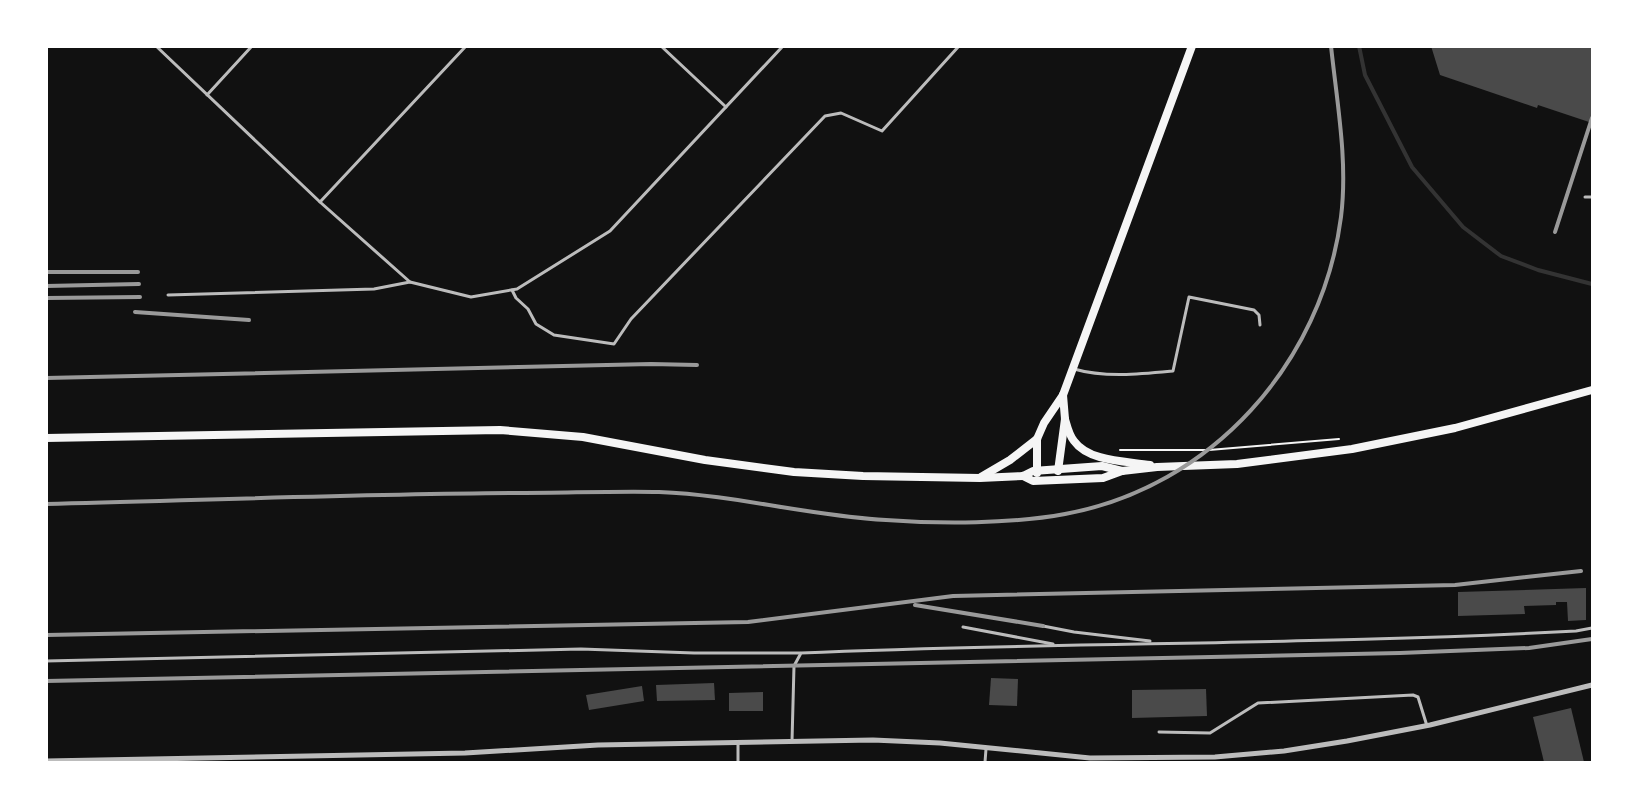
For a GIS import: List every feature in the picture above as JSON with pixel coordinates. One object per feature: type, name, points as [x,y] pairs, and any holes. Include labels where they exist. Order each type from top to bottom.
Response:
[{"type":"main road","points":[[980,478],[1010,460],[1036,439],[1063,395],[1192,46]]},
{"type":"main road","points":[[1023,476],[1033,481],[1103,478],[1122,471],[1157,467],[1237,464],[1352,449],[1455,428],[1593,390]]},
{"type":"main road","points":[[1058,480],[1065,419],[1063,395]]},
{"type":"main road","points":[[1065,419],[1072,439],[1085,451],[1099,456],[1157,467]]},
{"type":"main road","points":[[46,438],[500,430],[584,437],[705,460],[794,472],[980,478],[1023,476],[1037,470],[1102,466],[1122,471]]},
{"type":"main road","points":[[1036,439],[1038,481]]},
{"type":"street","points":[[46,761],[543,750],[598,745],[883,740],[986,747],[1090,758],[1215,757],[1295,750],[1427,726],[1593,685]]},
{"type":"lane","points":[[156,46],[320,202],[410,282]]},
{"type":"lane","points":[[207,95],[252,46]]},
{"type":"lane","points":[[320,202],[466,46]]},
{"type":"lane","points":[[661,46],[726,107]]},
{"type":"lane","points":[[168,295],[374,289],[410,282],[471,297],[517,289],[610,231],[783,46]]},
{"type":"lane","points":[[512,290],[516,298],[528,309],[536,324],[554,335],[614,344],[631,319],[825,116],[841,113],[882,131],[959,46]]},
{"type":"lane","points":[[1585,197],[1593,197]]},
{"type":"lane","points":[[1072,369],[1110,373],[1173,371],[1189,297],[1254,310],[1259,315],[1260,325]]},
{"type":"lane","points":[[963,627],[1062,645]]},
{"type":"lane","points":[[1043,627],[1161,643]]},
{"type":"lane","points":[[46,661],[581,650],[801,653],[945,647],[1440,638],[1576,631],[1593,628]]},
{"type":"lane","points":[[792,741],[794,666],[801,653]]},
{"type":"lane","points":[[1158,732],[1210,733],[1258,703],[1413,695],[1418,697],[1427,726]]},
{"type":"lane","points":[[738,742],[738,762]]},
{"type":"lane","points":[[985,762],[986,747]]},
{"type":"lane","points":[[409,753],[410,762]]},
{"type":"path","points":[[1113,450],[1209,450],[1343,439]]},
{"type":"building","points":[[1431,46],[1592,46],[1592,123],[1538,105],[1537,108],[1440,75]]},
{"type":"building","points":[[1586,588],[1586,620],[1568,621],[1567,602],[1556,602],[1556,605],[1524,606],[1525,614],[1458,616],[1458,592]]},
{"type":"building","points":[[991,678],[1018,679],[1017,706],[989,705]]},
{"type":"building","points":[[714,683],[715,700],[657,701],[656,685]]},
{"type":"building","points":[[642,686],[644,701],[589,710],[586,695]]},
{"type":"building","points":[[1206,689],[1207,716],[1132,718],[1132,690]]},
{"type":"building","points":[[763,692],[763,711],[729,711],[729,693]]},
{"type":"building","points":[[1571,708],[1584,762],[1544,762],[1533,717]]},
{"type":"waterway","points":[[1359,46],[1365,75],[1412,167],[1463,227],[1501,256],[1538,270],[1592,284]]},
{"type":"railway","points":[[46,504],[402,495],[659,492],[716,497],[858,518],[953,522],[1044,517],[1065,514],[1118,499],[1167,477],[1212,447],[1251,410],[1284,368],[1311,321],[1330,271],[1343,196],[1341,132],[1331,46]]},
{"type":"railway","points":[[1555,232],[1592,118]]},
{"type":"railway","points":[[46,272],[138,272]]},
{"type":"railway","points":[[46,286],[139,284]]},
{"type":"railway","points":[[46,298],[140,297]]},
{"type":"railway","points":[[135,312],[249,320]]},
{"type":"railway","points":[[46,378],[651,364],[697,365]]},
{"type":"railway","points":[[46,635],[748,622],[953,596],[1455,585],[1581,571]]},
{"type":"railway","points":[[915,605],[1043,626]]},
{"type":"railway","points":[[46,681],[1400,653],[1529,648],[1592,639]]}]
